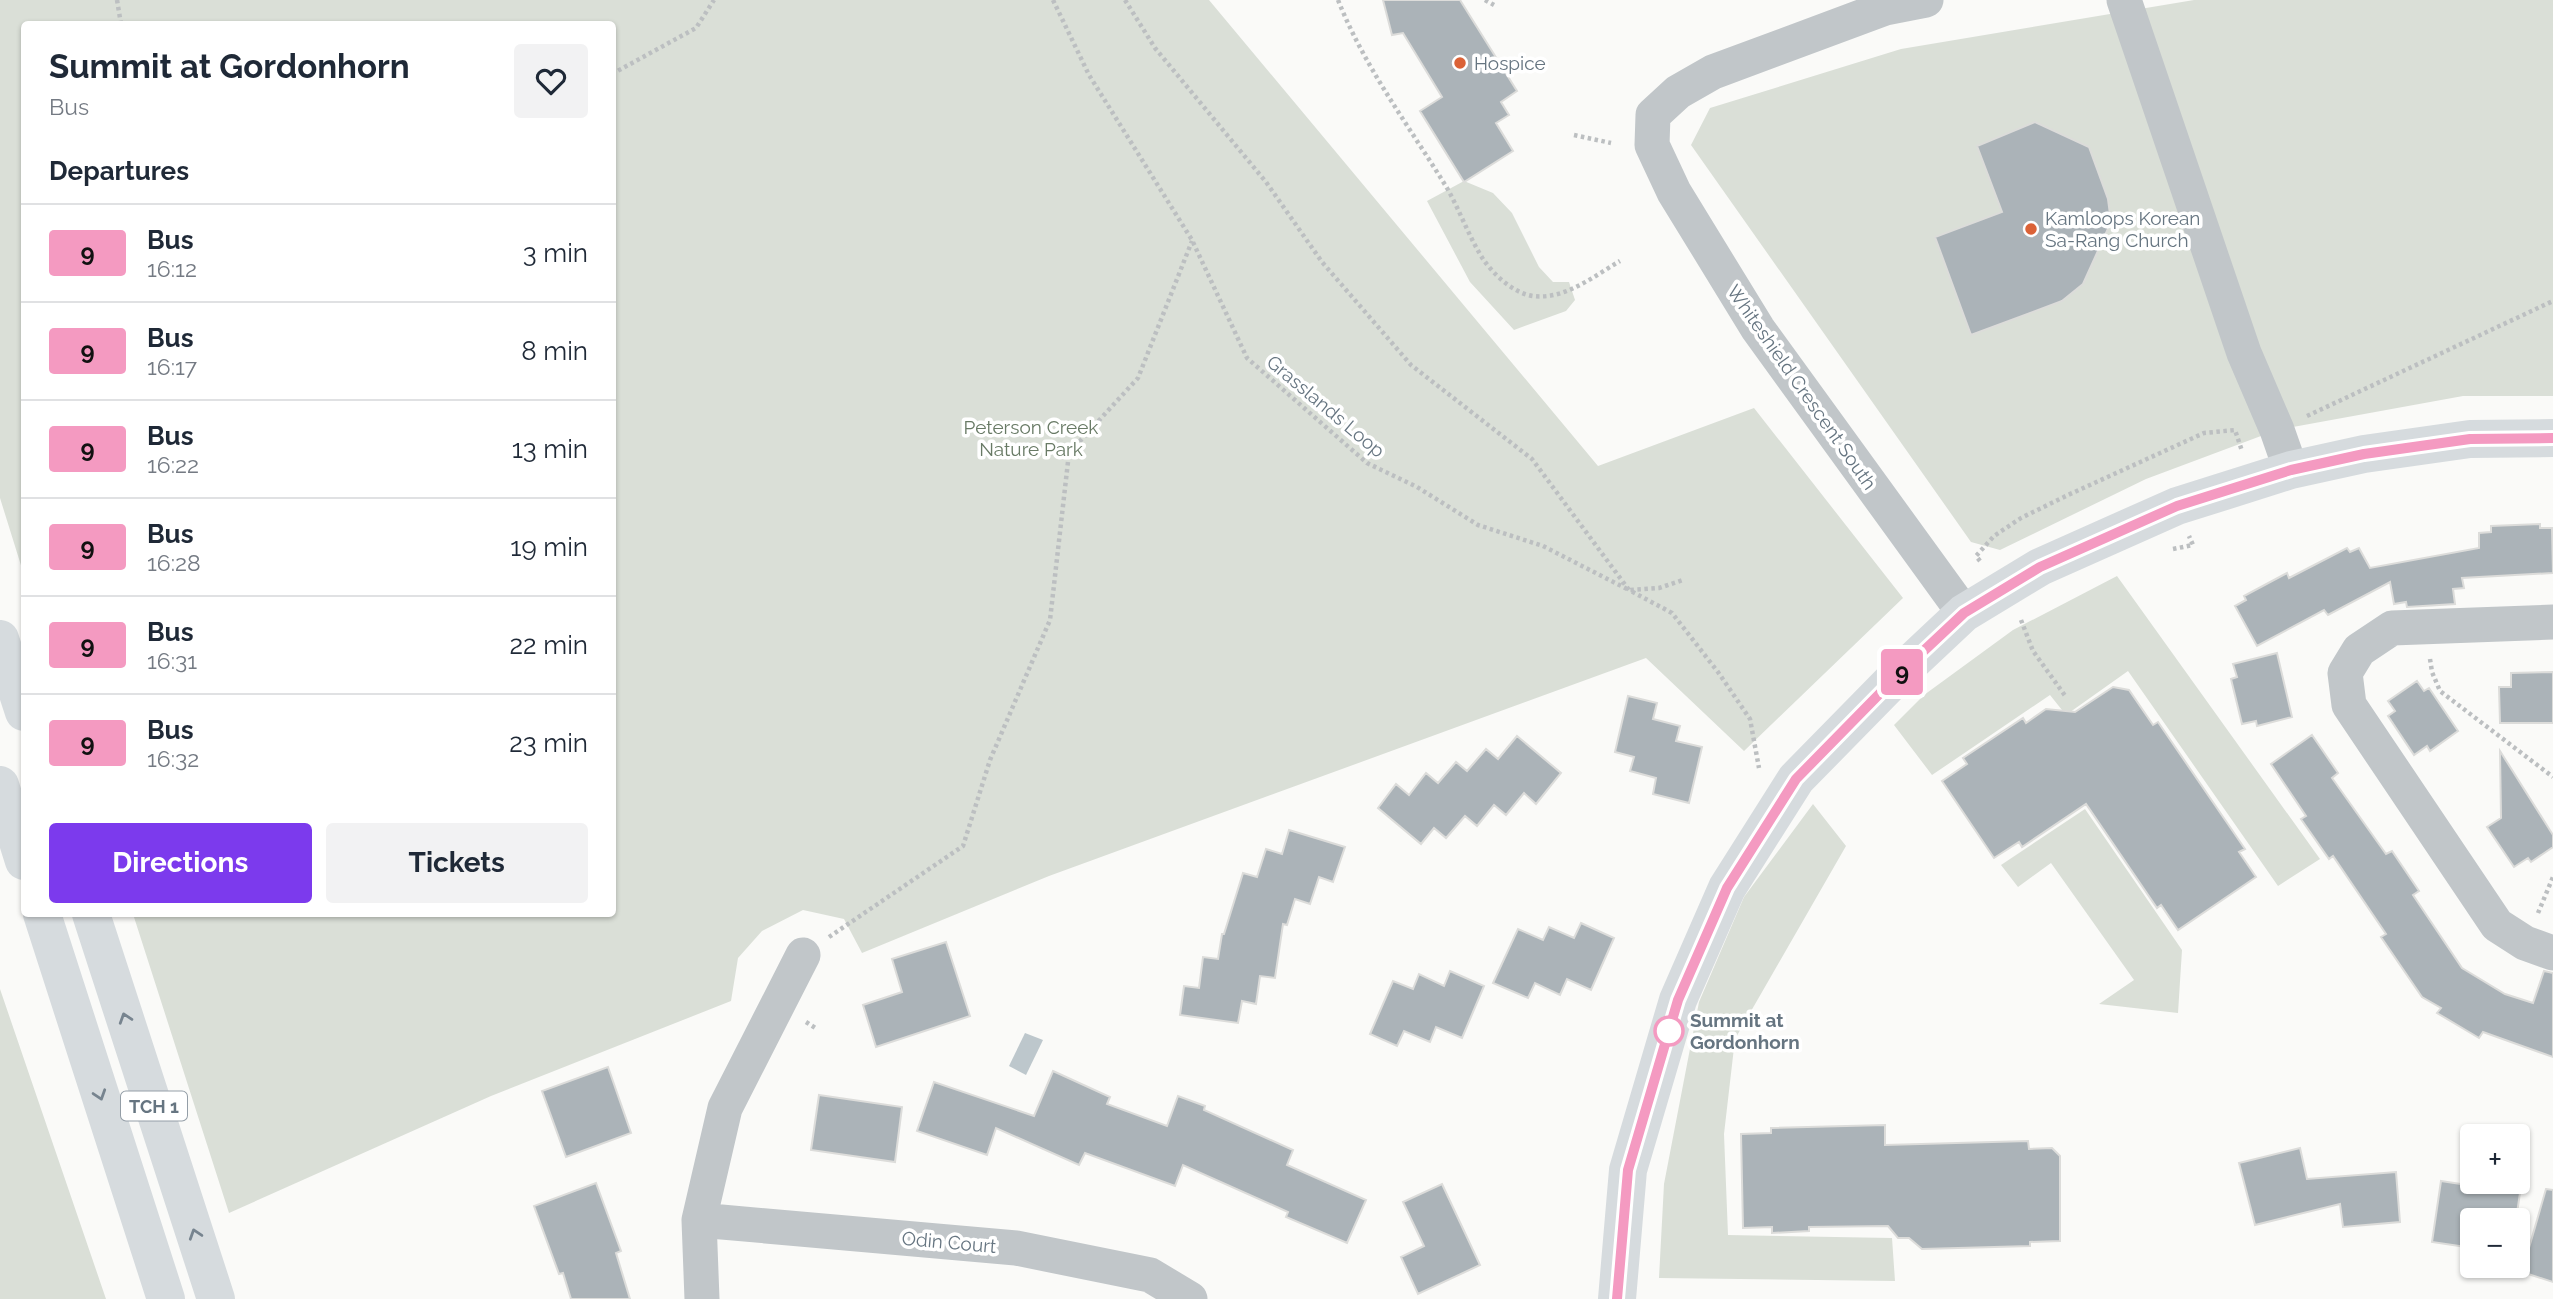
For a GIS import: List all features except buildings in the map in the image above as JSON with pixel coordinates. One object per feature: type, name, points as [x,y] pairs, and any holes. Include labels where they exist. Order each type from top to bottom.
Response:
[{"type":"main road","points":[[1617,1299],[1628,1170],[1678,1000],[1727,888],[1796,779],[1898,675],[1964,613],[2040,567],[2177,506],[2291,470],[2364,454],[2470,439],[2553,438]]},
{"type":"main road","points":[[0,639],[21,703]]},
{"type":"main road","points":[[0,785],[21,852]]},
{"type":"main road","name":"TCH 1","points":[[42,917],[166,1299]]},
{"type":"main road","name":"TCH 1","points":[[92,917],[216,1299]]},
{"type":"street","name":"Whiteshield Crescent South","points":[[1926,0],[1885,8],[1713,72],[1678,92],[1653,116],[1653,145],[1674,192],[1758,329],[1964,613]]},
{"type":"street","points":[[2124,0],[2244,353],[2291,470]]},
{"type":"street","points":[[2553,622],[2392,628],[2359,650],[2344,673],[2349,705],[2497,925],[2525,943],[2553,953]]},
{"type":"street","points":[[702,1299],[699,1220],[725,1108],[803,955]]},
{"type":"street","name":"Odin Court","points":[[699,1220],[1016,1248],[1150,1275],[1190,1299]]},
{"type":"path","points":[[117,0],[120,21]]},
{"type":"path","points":[[616,72],[696,28],[714,0]]},
{"type":"path","name":"Grasslands Loop","points":[[1053,0],[1089,75],[1192,240],[1247,358],[1367,463],[1417,487],[1478,525],[1543,546],[1672,612],[1750,719],[1762,780]]},
{"type":"path","points":[[1125,0],[1155,48],[1266,182],[1322,262],[1411,365],[1532,459],[1629,590],[1660,588],[1683,580]]},
{"type":"path","points":[[1338,0],[1348,26],[1374,74],[1448,190],[1484,260],[1510,288],[1532,296],[1560,295],[1620,261]]},
{"type":"path","points":[[1485,0],[1494,5]]},
{"type":"path","points":[[1574,135],[1611,143]]},
{"type":"path","points":[[803,955],[962,846],[990,760],[1050,620],[1069,453],[1138,378],[1192,240]]},
{"type":"path","points":[[2277,430],[2553,301]]},
{"type":"path","points":[[1976,556],[1994,536],[2021,518],[2204,433],[2235,430],[2253,482]]},
{"type":"path","points":[[2010,623],[2020,617],[2033,651],[2066,697]]},
{"type":"path","points":[[2426,627],[2432,673],[2440,691],[2553,777]]},
{"type":"green space","name":"Peterson Creek Nature Park","points":[[0,0],[1209,0],[1598,466],[1754,408],[1903,598],[1744,751],[1646,658],[1049,876],[862,953],[844,919],[803,910],[762,931],[738,958],[731,1001],[491,1096],[229,1213],[134,917],[616,917],[616,21],[21,21],[21,565],[0,498]]},
{"type":"green space","points":[[2194,0],[2553,0],[2553,396],[2463,396],[2277,430],[2146,479],[2000,550],[1971,542],[1691,145],[1710,108],[1901,49]]},
{"type":"green space","points":[[1464,181],[1493,193],[1512,213],[1539,267],[1553,282],[1569,282],[1575,300],[1566,311],[1514,330],[1470,282],[1427,201]]},
{"type":"green space","points":[[2117,576],[2320,859],[2278,886],[2128,671],[2066,715],[2050,695],[1932,775],[1894,725],[1924,695],[2013,630]]},
{"type":"green space","points":[[1813,804],[1846,846],[1735,1039],[1724,1134],[1728,1235],[1892,1238],[1895,1281],[1659,1278],[1664,1184],[1699,1002],[1744,897]]},
{"type":"green space","points":[[2085,809],[2182,950],[2178,1013],[2099,1004],[2134,980],[2051,863],[2018,887],[2001,865]]},
{"type":"green space","points":[[0,989],[106,1299],[0,1299]]},
{"type":"shaded area","points":[[1025,1033],[1043,1040],[1026,1075],[1009,1066]]},
{"type":"bus line","name":"9","points":[[1617,1299],[1628,1170],[1678,1000],[1727,888],[1796,779],[1898,675],[1964,613],[2040,567],[2177,506],[2291,470],[2364,454],[2470,439],[2553,438]]},
{"type":"place","name":"Hospice","points":[[1460,63]]},
{"type":"place","name":"Kamloops Korean Sa-Rang Church","points":[[2031,229]]},
{"type":"place","name":"Summit at Gordonhorn","points":[[1669,1031]]}]
